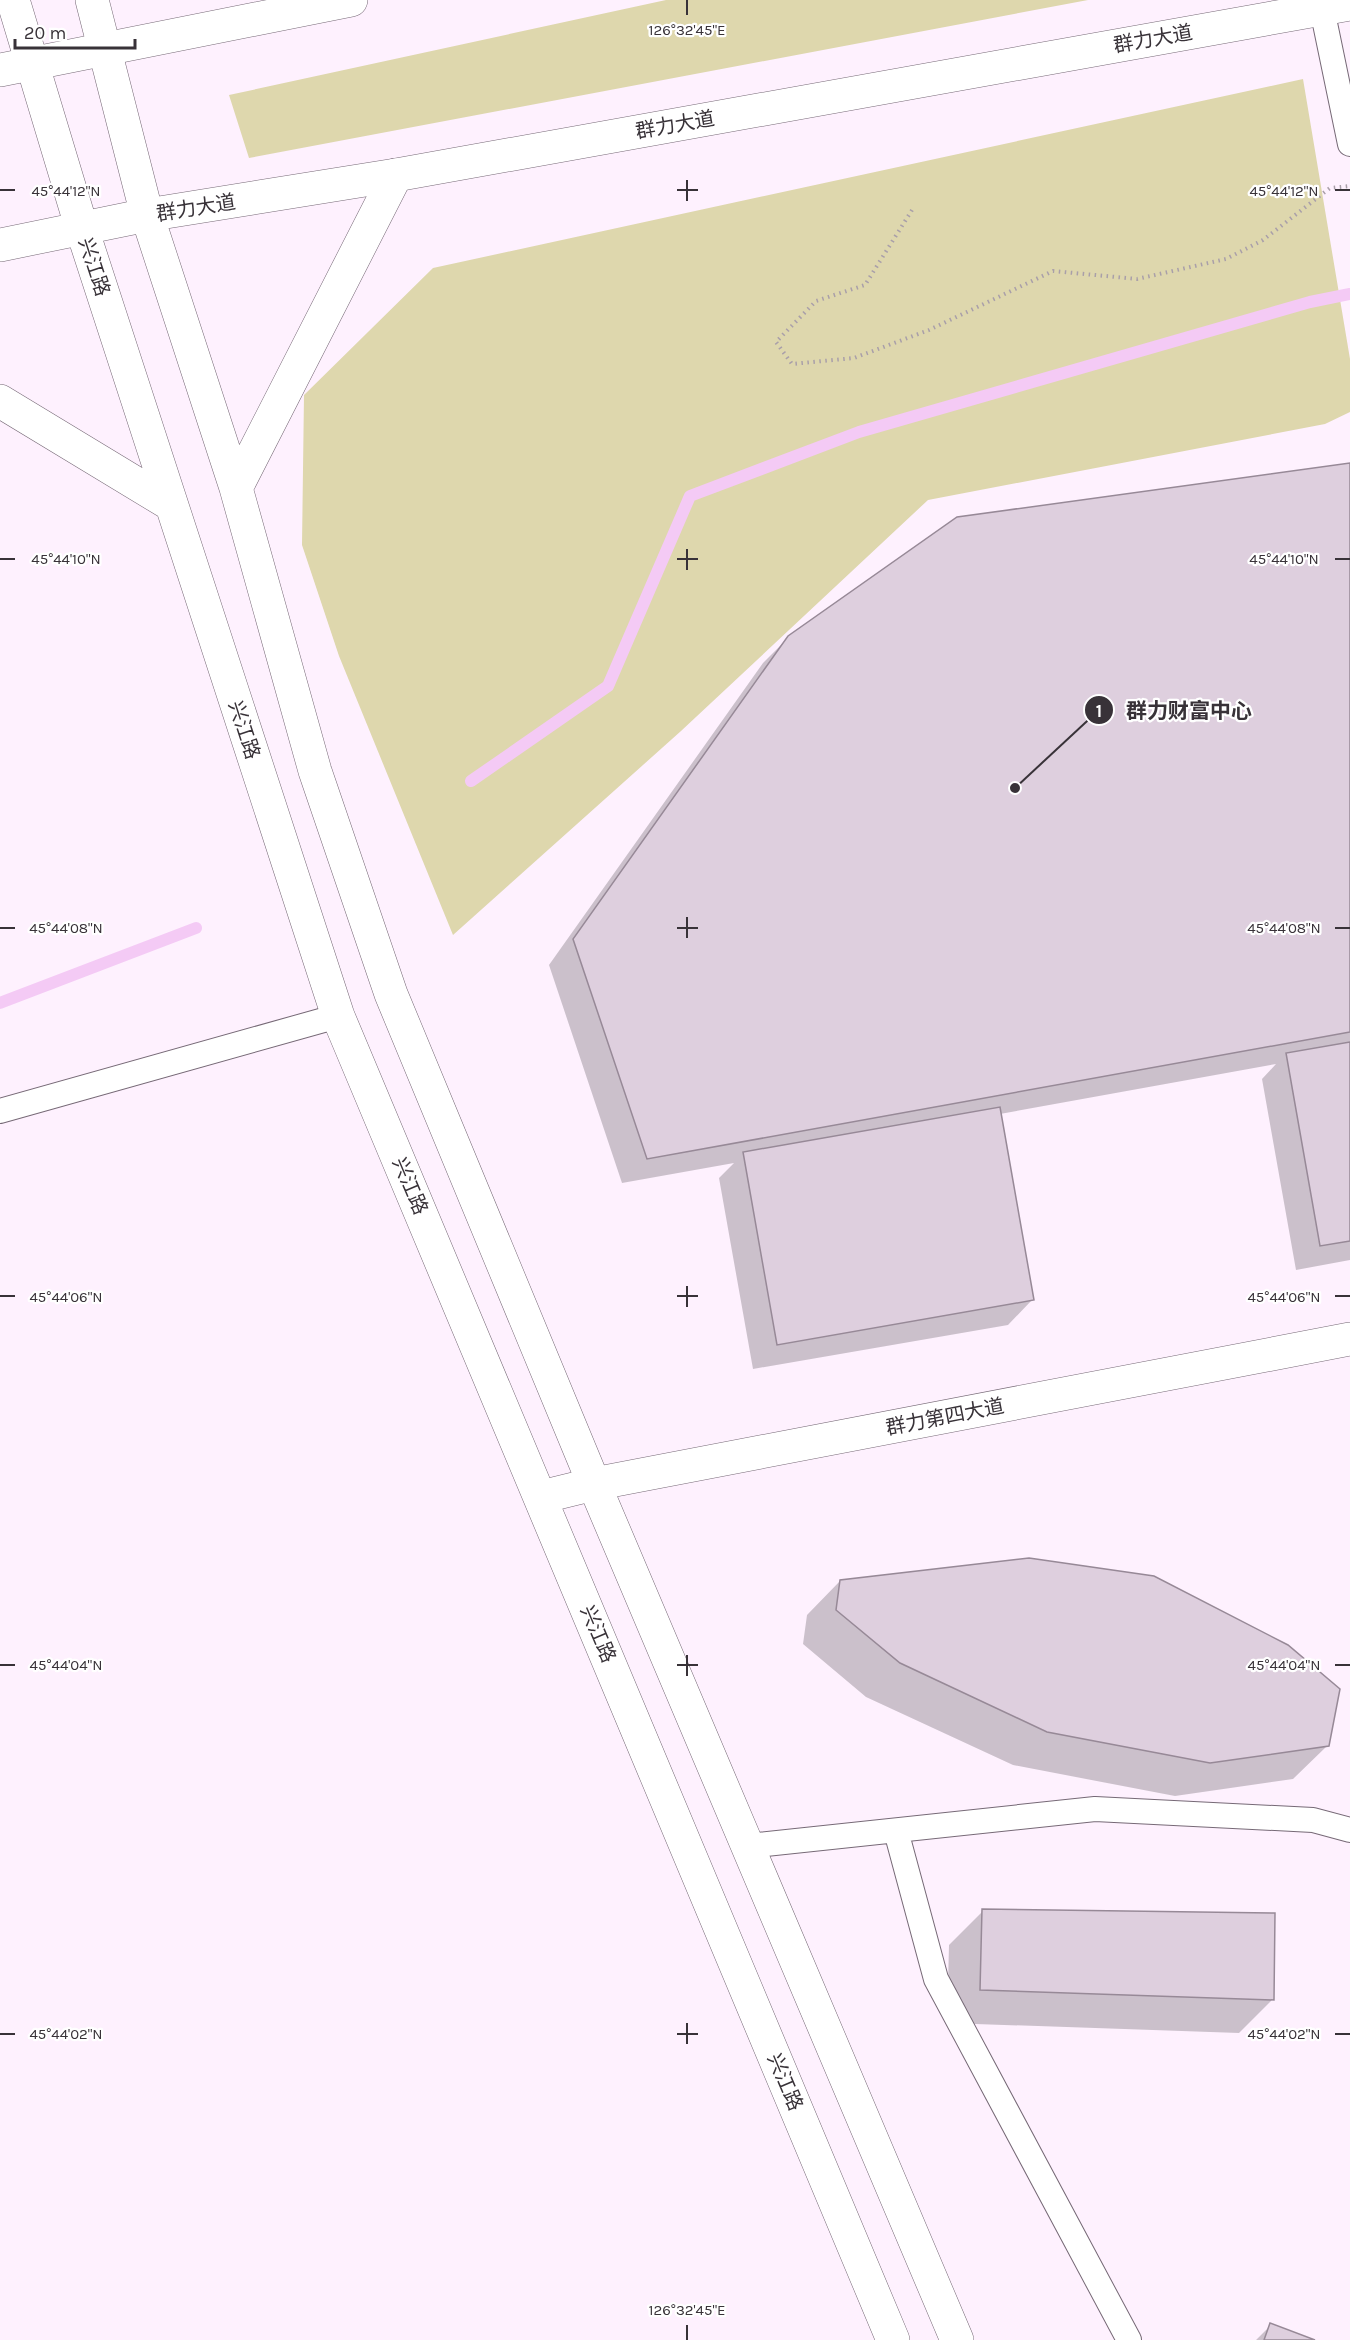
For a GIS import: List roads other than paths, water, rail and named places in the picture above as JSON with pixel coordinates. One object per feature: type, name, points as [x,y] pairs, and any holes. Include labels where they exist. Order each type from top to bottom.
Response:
[{"type":"main road","name":"兴江路","points":[[13,0],[15,67],[82,229],[338,1016],[893,2340]]},
{"type":"main road","points":[[92,0],[147,215],[236,488],[315,771],[391,994],[594,1484],[957,2340]]},
{"type":"main road","points":[[15,67],[351,0]]},
{"type":"main road","name":"群力大道","points":[[0,245],[147,215],[396,175],[1336,6]]},
{"type":"main road","points":[[236,488],[396,175]]},
{"type":"main road","points":[[0,401],[170,504]]},
{"type":"main road","name":"群力第四大道","points":[[541,1497],[594,1484],[1350,1339]]},
{"type":"lane","points":[[1336,6],[1349,141]]},
{"type":"lane","points":[[0,1111],[338,1016]]},
{"type":"lane","points":[[748,1846],[1095,1809],[1313,1820],[1350,1830]]},
{"type":"lane","points":[[896,1831],[936,1978],[1129,2340]]},
{"type":"waterway","points":[[471,781],[608,686],[690,496],[859,432],[1310,302],[1350,294]]},
{"type":"waterway","points":[[0,1003],[196,928]]},
{"type":"place","name":"群力财富中心","points":[[1015,788]]}]
